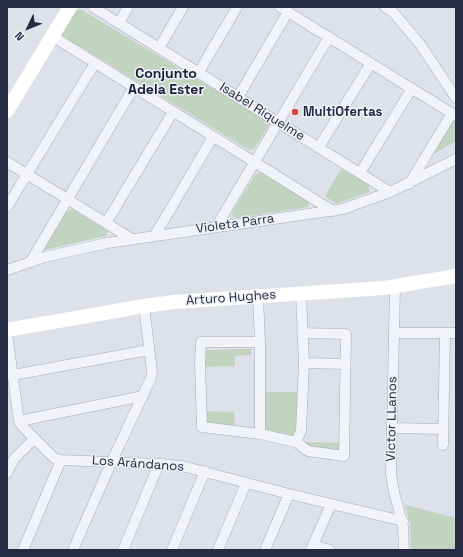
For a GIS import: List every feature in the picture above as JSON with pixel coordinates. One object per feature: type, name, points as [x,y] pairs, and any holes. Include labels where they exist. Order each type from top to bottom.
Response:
[{"type":"street","points":[[7,111],[70,7]]},
{"type":"street","name":"Isabel Riquelme","points":[[93,7],[390,192]]},
{"type":"street","points":[[118,23],[128,7]]},
{"type":"street","points":[[159,48],[183,7]]},
{"type":"street","points":[[198,72],[237,7]]},
{"type":"street","points":[[238,97],[284,9],[454,114],[409,184]]},
{"type":"street","points":[[392,9],[420,44],[456,98]]},
{"type":"street","points":[[52,36],[333,211]]},
{"type":"street","points":[[216,227],[329,37]]},
{"type":"street","points":[[7,207],[95,63]]},
{"type":"street","points":[[320,147],[372,63]]},
{"type":"street","points":[[31,261],[134,87]]},
{"type":"street","points":[[360,173],[412,88]]},
{"type":"street","points":[[106,223],[174,112]]},
{"type":"street","points":[[155,236],[214,136]]},
{"type":"street","name":"Violeta Parra","points":[[7,270],[31,261],[88,246],[333,211],[352,206],[409,184],[456,159]]},
{"type":"street","points":[[7,162],[132,239]]},
{"type":"street","name":"Arturo Hughes","points":[[7,330],[174,302],[395,287],[456,276]]},
{"type":"street","name":"Victor LLanos","points":[[395,287],[392,481],[403,521],[404,550]]},
{"type":"street","points":[[296,442],[301,431],[304,363],[301,294]]},
{"type":"street","points":[[258,297],[260,342],[260,434]]},
{"type":"street","points":[[73,550],[112,461],[151,378],[144,306]]},
{"type":"street","points":[[260,342],[201,342],[200,362],[202,427],[260,434],[296,442],[308,451],[344,456],[346,334],[302,333]]},
{"type":"street","points":[[394,333],[456,333]]},
{"type":"street","points":[[443,445],[445,333]]},
{"type":"street","points":[[7,334],[19,421],[34,439],[54,457],[61,460],[23,550]]},
{"type":"street","points":[[13,375],[149,350]]},
{"type":"street","points":[[304,363],[345,364]]},
{"type":"street","points":[[19,421],[143,396]]},
{"type":"street","points":[[392,428],[444,429]]},
{"type":"street","points":[[7,473],[14,459],[34,439]]},
{"type":"street","name":"Los Arándanos","points":[[61,460],[112,461],[182,466],[289,494],[403,521]]},
{"type":"street","points":[[123,550],[159,464]]},
{"type":"street","points":[[172,550],[205,471]]},
{"type":"street","points":[[218,550],[246,483]]},
{"type":"street","points":[[265,550],[289,494]]},
{"type":"street","points":[[330,550],[312,548],[331,504]]},
{"type":"green space","points":[[82,10],[232,100],[234,97],[269,118],[270,124],[254,149],[249,150],[63,36],[61,34],[75,11]]},
{"type":"green space","points":[[454,117],[456,118],[456,141],[428,157]]},
{"type":"green space","points":[[341,169],[351,175],[353,174],[369,185],[369,192],[336,204],[325,196]]},
{"type":"green space","points":[[261,173],[308,201],[308,207],[237,218],[233,217],[232,212],[255,175]]},
{"type":"green space","points":[[72,209],[108,231],[106,236],[44,250],[65,212]]},
{"type":"green space","points":[[251,349],[251,355],[235,356],[235,366],[206,367],[206,350]]},
{"type":"green space","points":[[264,392],[297,392],[300,431],[296,438],[265,433],[263,428]]},
{"type":"green space","points":[[205,411],[234,412],[235,427],[251,428],[254,436],[204,426]]},
{"type":"green space","points":[[306,442],[344,443],[345,455],[304,446]]},
{"type":"green space","points":[[405,505],[456,518],[456,550],[411,550],[410,524]]},
{"type":"place","name":"MultiOfertas","points":[[295,112]]},
{"type":"district","name":"Conjunto Adela Ester","points":[[166,82]]}]
